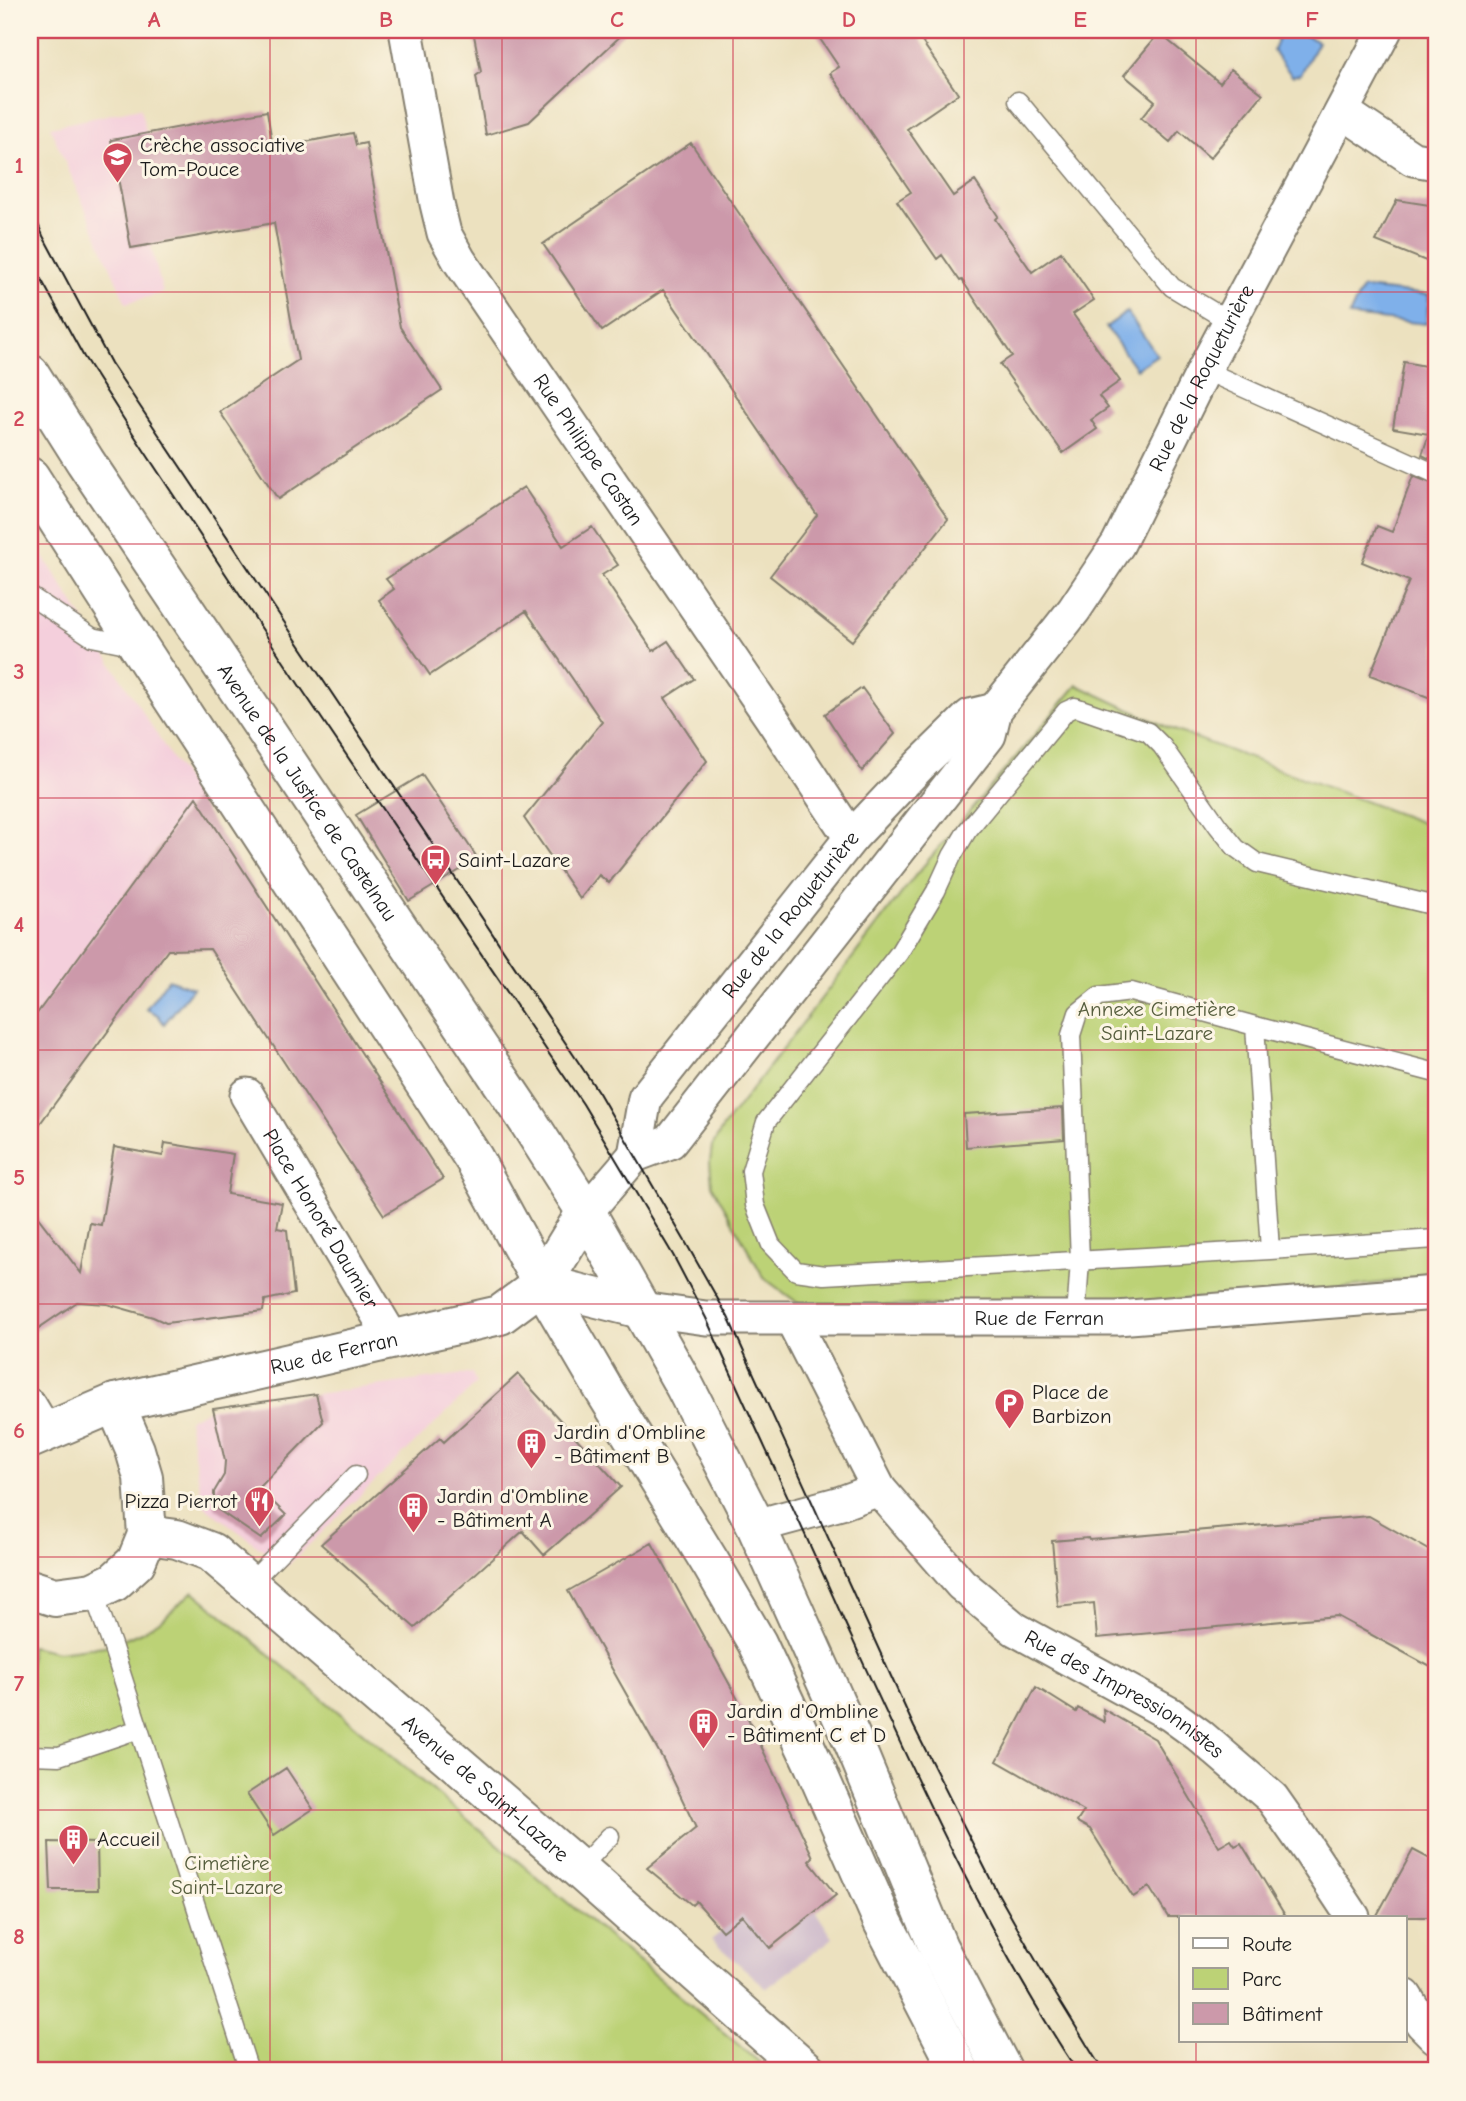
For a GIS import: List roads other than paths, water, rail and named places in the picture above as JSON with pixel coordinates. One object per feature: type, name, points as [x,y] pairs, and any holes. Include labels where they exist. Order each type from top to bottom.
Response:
[{"type":"main road","name":"Avenue de la Justice de Castelnau","points":[[30,374],[85,461],[528,1121],[586,1212],[685,1387],[756,1526],[855,1746],[938,1947],[1003,2071]]},
{"type":"main road","points":[[30,477],[474,1159],[604,1390],[711,1563],[757,1643],[883,1922],[960,2071]]},
{"type":"main road","points":[[542,1284],[586,1212]]},
{"type":"main road","points":[[542,1284],[641,1309]]},
{"type":"main road","name":"Rue de Ferran","points":[[35,1425],[500,1315],[542,1284]]},
{"type":"main road","points":[[30,1589],[55,1597],[93,1592],[114,1582],[136,1562],[147,1535],[143,1478],[135,1450],[115,1404]]},
{"type":"main road","name":"Avenue de Saint-Lazare","points":[[147,1535],[177,1539],[211,1552],[579,1869],[807,2071]]},
{"type":"street","name":"Rue Philippe Castan","points":[[406,30],[444,233],[459,260],[851,838]]},
{"type":"street","name":"Rue de la Roqueturière","points":[[586,1212],[635,1155],[670,1142],[989,735],[995,710],[1074,610],[1118,544],[1204,370],[1385,30]]},
{"type":"street","points":[[1343,112],[1413,159],[1436,163]]},
{"type":"street","name":"Rue de la Roqueturière","points":[[635,1155],[645,1098],[851,838],[970,716],[995,710]]},
{"type":"street","name":"Place Honoré Daumier","points":[[247,1095],[393,1340]]},
{"type":"street","name":"Rue de Ferran","points":[[641,1309],[706,1318],[1116,1318],[1436,1293]]},
{"type":"street","name":"Rue des Impressionnistes","points":[[792,1319],[878,1489],[961,1584],[1015,1629],[1170,1714],[1199,1735],[1272,1798],[1352,1916]]},
{"type":"street","points":[[756,1526],[841,1503],[878,1489]]},
{"type":"street","points":[[1406,1998],[1436,2037]]},
{"type":"lane","points":[[1018,101],[1172,287],[1230,322]]},
{"type":"lane","points":[[1204,370],[1436,474]]},
{"type":"lane","points":[[30,596],[92,636],[139,647]]},
{"type":"lane","points":[[1436,906],[1257,863],[1237,848],[1218,826],[1162,746],[1148,732],[1075,707],[1066,711],[967,831],[936,891],[899,953],[766,1122],[751,1171],[755,1205],[771,1245],[796,1271],[824,1275],[1436,1239]]},
{"type":"lane","points":[[1076,1318],[1080,1260],[1071,1035],[1078,1013],[1099,996],[1131,992],[1436,1073]]},
{"type":"lane","points":[[1255,1026],[1270,1250]]},
{"type":"lane","points":[[249,1584],[356,1475]]},
{"type":"lane","points":[[93,1592],[249,2071]]},
{"type":"lane","points":[[30,1755],[59,1756],[139,1729]]},
{"type":"lane","points":[[579,1869],[610,1836]]},
{"type":"water","points":[[1281,30],[1295,30],[1318,42],[1301,74],[1292,76],[1273,51]]},
{"type":"water","points":[[1362,288],[1429,295],[1426,324],[1349,316]]},
{"type":"water","points":[[1127,312],[1157,355],[1136,369],[1106,327]]},
{"type":"water","points":[[168,979],[193,988],[164,1024],[158,1015],[146,1009]]},
{"type":"tram line","points":[[30,205],[43,236],[111,363],[599,1093],[686,1243],[728,1317],[914,1727],[996,1890],[1103,2071]]},
{"type":"tram line","points":[[30,259],[84,357],[143,449],[301,688],[583,1104],[673,1255],[706,1318],[952,1850],[1011,1963],[1077,2071]]},
{"type":"place","name":"Crèche associative Tom-Pouce","points":[[117,184]]},
{"type":"place","name":"Saint-Lazare","points":[[435,887]]},
{"type":"place","name":"Place de Barbizon","points":[[1009,1431]]},
{"type":"place","name":"Jardin d'Ombline - Bâtiment B","points":[[531,1471]]},
{"type":"place","name":"Pizza Pierrot","points":[[260,1528]]},
{"type":"place","name":"Jardin d'Ombline - Bâtiment A","points":[[414,1535]]},
{"type":"place","name":"Jardin d'Ombline - Bâtiment C et D","points":[[704,1750]]},
{"type":"place","name":"Accueil","points":[[74,1866]]},
{"type":"park label","name":"Annexe Cimetière Saint-Lazare","points":[[1157,1021]]},
{"type":"park label","name":"Cimetière Saint-Lazare","points":[[227,1875]]}]
